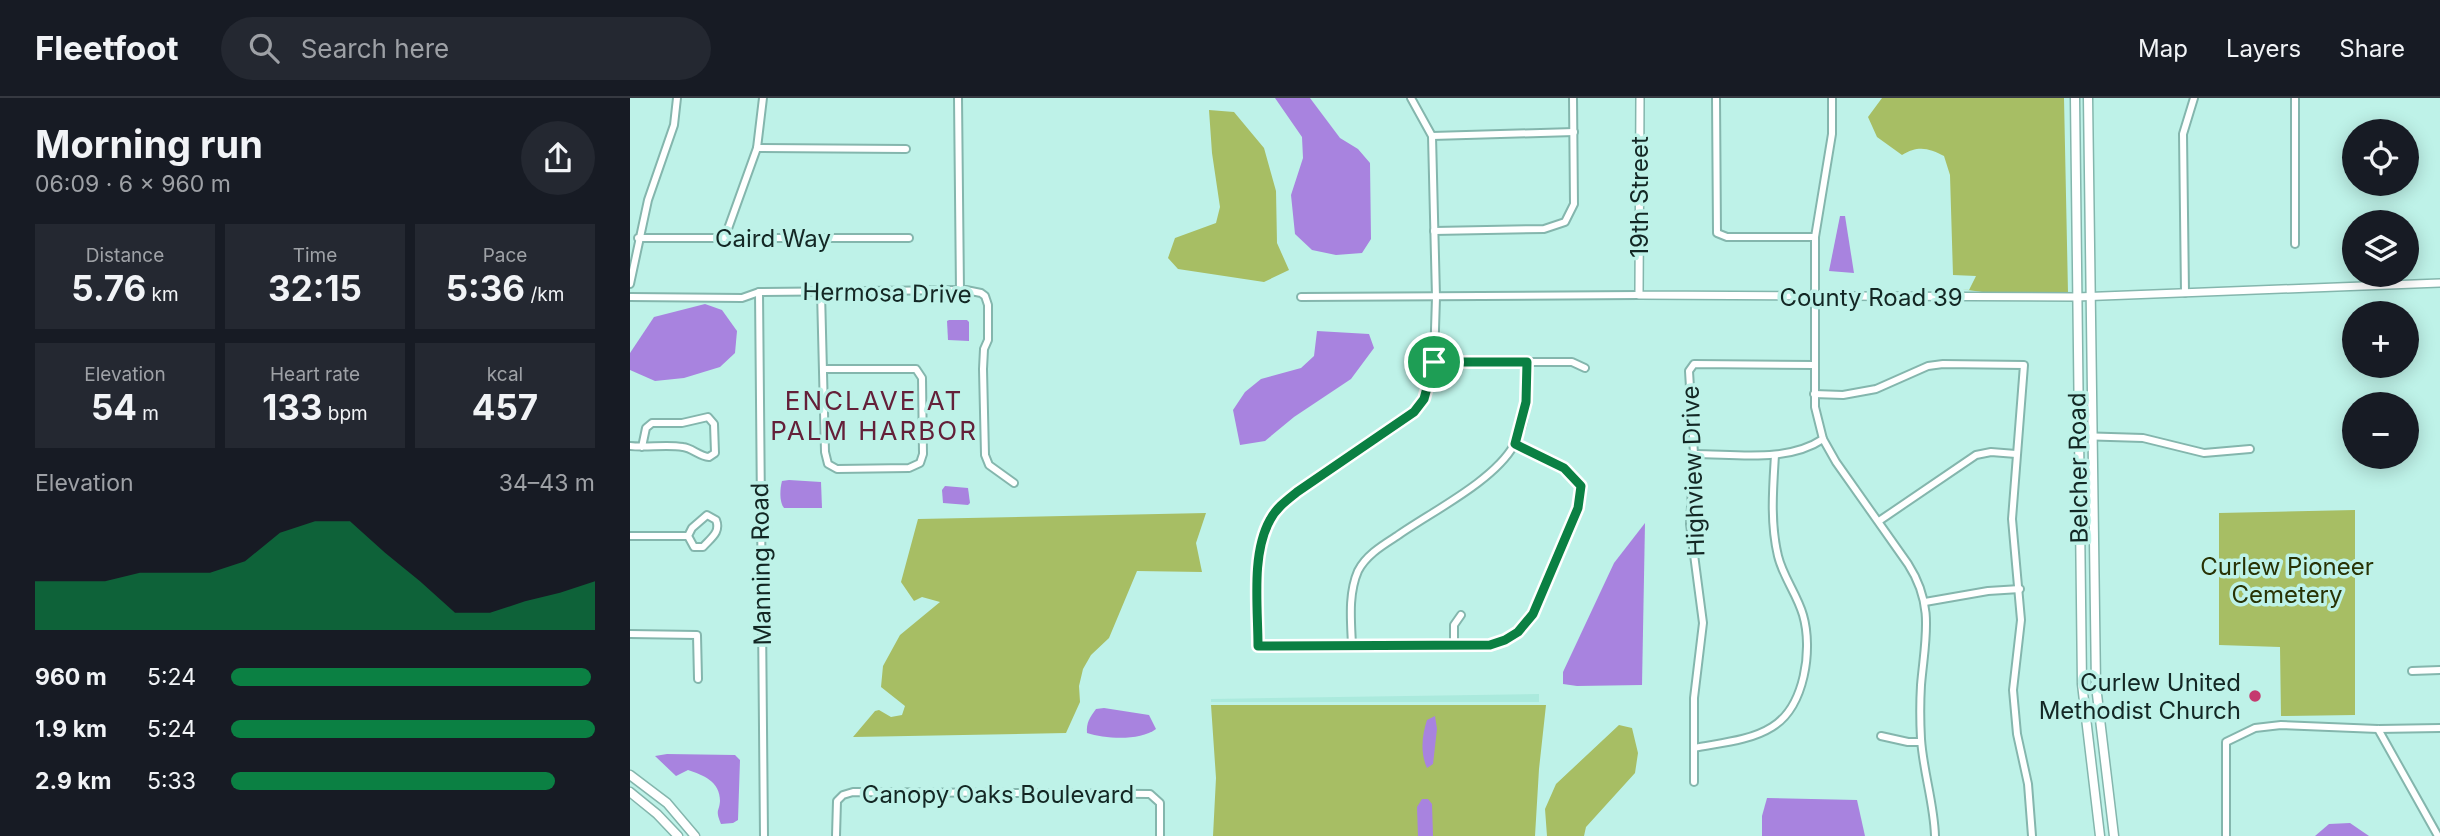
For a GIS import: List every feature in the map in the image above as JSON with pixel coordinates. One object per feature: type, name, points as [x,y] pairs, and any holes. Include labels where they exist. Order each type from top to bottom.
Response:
[{"type":"main road","name":"Belcher Road","points":[[2075,98],[2082,684],[2100,836]]},
{"type":"main road","name":"Belcher Road","points":[[2088,98],[2096,686],[2114,836]]},
{"type":"main road","points":[[630,775],[667,803],[695,836]]},
{"type":"main road","points":[[630,792],[678,836]]},
{"type":"street","points":[[630,284],[648,200],[674,125],[677,98]]},
{"type":"street","points":[[725,237],[757,148],[763,98]]},
{"type":"street","points":[[958,98],[960,291]]},
{"type":"street","points":[[1410,98],[1432,136],[1436,297],[1434,362],[1424,399],[1414,412],[1297,492],[1270,518],[1259,551],[1258,646],[1490,645],[1505,640],[1524,627],[1533,614],[1578,508],[1581,486],[1564,468],[1515,444]]},
{"type":"street","points":[[1434,232],[1544,229],[1564,222],[1574,204],[1573,98]]},
{"type":"street","name":"19th Street","points":[[1639,295],[1640,98]]},
{"type":"street","points":[[1716,98],[1717,233],[1727,237],[1815,237]]},
{"type":"street","points":[[1832,98],[1832,134],[1815,237],[1815,407],[1823,439],[1836,462],[1916,575],[1925,602],[1928,625],[1921,686],[1921,742],[1931,791],[1935,836]]},
{"type":"street","points":[[2185,293],[2183,134],[2194,98]]},
{"type":"street","points":[[2295,98],[2295,244]]},
{"type":"street","points":[[1432,136],[1574,132]]},
{"type":"street","points":[[757,148],[906,149]]},
{"type":"street","name":"Caird Way","points":[[638,238],[909,239]]},
{"type":"street","name":"County Road 39","points":[[1301,297],[2090,297],[2440,283]]},
{"type":"street","name":"Hermosa Drive","points":[[630,296],[742,298],[759,292],[966,290],[981,293],[988,305],[988,340],[984,349],[983,369],[985,455],[989,466],[1014,483]]},
{"type":"street","name":"Manning Road","points":[[759,292],[764,836]]},
{"type":"street","points":[[821,292],[825,452],[828,464],[837,469],[849,469],[909,468],[920,463],[923,454],[922,378],[916,369],[824,369]]},
{"type":"street","points":[[1434,362],[1572,362],[1585,368]]},
{"type":"street","points":[[1352,645],[1353,587],[1360,568],[1367,559],[1409,527],[1484,478],[1515,444],[1526,402],[1527,362]]},
{"type":"street","name":"Highview Drive","points":[[1694,782],[1694,698],[1703,623],[1690,524],[1694,454],[1689,371],[1694,364],[1814,365]]},
{"type":"street","points":[[1814,394],[1843,395],[1876,389],[1928,366],[2024,365],[2012,519],[2021,620],[2013,690],[2028,784],[2032,836]]},
{"type":"street","points":[[630,446],[642,447],[684,447],[709,457],[715,453],[714,424],[708,417],[652,423],[646,428],[642,447]]},
{"type":"street","points":[[2078,436],[2143,438],[2204,453],[2250,449]]},
{"type":"street","points":[[1694,454],[1775,455],[1801,451],[1823,439]]},
{"type":"street","points":[[1879,521],[1976,456],[1991,452],[2016,454]]},
{"type":"street","points":[[1694,748],[1748,736],[1772,727],[1794,702],[1802,677],[1807,634],[1803,613],[1779,560],[1772,519],[1775,455]]},
{"type":"street","points":[[712,516],[716,520],[717,532],[703,547],[694,547],[688,536],[704,517],[712,516]]},
{"type":"street","points":[[630,536],[688,536]]},
{"type":"street","points":[[1925,602],[1987,591],[2020,589]]},
{"type":"street","points":[[1454,645],[1454,625],[1461,615]]},
{"type":"street","points":[[630,634],[697,635],[698,679]]},
{"type":"street","points":[[2412,671],[2440,670]]},
{"type":"street","points":[[2226,836],[2226,742],[2255,728],[2281,725],[2378,729],[2440,728]]},
{"type":"street","points":[[2378,729],[2438,836]]},
{"type":"street","points":[[1881,736],[1921,742]]},
{"type":"street","name":"Canopy Oaks Boulevard","points":[[836,836],[837,801],[843,795],[853,792],[1150,794],[1160,803],[1160,836]]},
{"type":"shaded area","points":[[1275,98],[1310,98],[1340,138],[1358,149],[1370,163],[1371,239],[1362,253],[1336,255],[1312,250],[1295,234],[1291,195],[1303,158],[1302,137]]},
{"type":"shaded area","points":[[1840,216],[1845,216],[1854,273],[1829,271]]},
{"type":"shaded area","points":[[705,304],[722,310],[737,331],[735,353],[720,367],[684,378],[655,381],[630,370],[630,353],[654,317]]},
{"type":"shaded area","points":[[949,320],[969,322],[969,341],[948,340]]},
{"type":"shaded area","points":[[1317,331],[1369,334],[1374,348],[1351,379],[1294,417],[1265,441],[1240,445],[1233,410],[1245,392],[1261,379],[1301,368],[1314,356]]},
{"type":"shaded area","points":[[782,481],[821,482],[822,508],[784,508],[781,484]]},
{"type":"shaded area","points":[[945,486],[968,488],[970,503],[943,503],[942,490]]},
{"type":"shaded area","points":[[1645,523],[1642,685],[1563,684],[1563,672],[1614,563]]},
{"type":"shaded area","points":[[1539,694],[1539,702],[1211,702],[1211,699]]},
{"type":"shaded area","points":[[1096,709],[1149,715],[1156,729],[1141,736],[1123,738],[1087,733],[1088,723]]},
{"type":"shaded area","points":[[1435,716],[1437,729],[1433,764],[1427,768],[1423,756],[1423,738],[1427,720]]},
{"type":"shaded area","points":[[735,755],[740,760],[738,820],[721,824],[718,813],[719,794],[714,784],[688,770],[676,776],[655,756]]},
{"type":"shaded area","points":[[1767,798],[1857,800],[1865,836],[1762,836],[1762,816]]},
{"type":"shaded area","points":[[1422,799],[1428,799],[1432,804],[1433,836],[1418,836],[1417,807]]},
{"type":"shaded area","points":[[2350,823],[2369,836],[2315,836],[2329,824]]},
{"type":"green space","points":[[1882,98],[2064,98],[2068,293],[1990,293],[1960,289],[1969,290],[1976,276],[1953,275],[1950,175],[1944,156],[1923,149],[1902,155],[1877,137],[1868,117]]},
{"type":"green space","points":[[1209,110],[1234,112],[1264,148],[1276,191],[1277,243],[1289,270],[1264,282],[1178,269],[1168,258],[1175,238],[1216,223],[1220,207]]},
{"type":"green space","name":"Curlew Pioneer Cemetery","points":[[2355,510],[2355,715],[2281,716],[2280,647],[2219,645],[2219,513]]},
{"type":"green space","points":[[1206,513],[1196,543],[1202,572],[1137,571],[1109,638],[1091,655],[1083,669],[1079,686],[1080,702],[1066,733],[853,737],[875,711],[879,710],[891,717],[902,715],[905,706],[881,687],[883,666],[900,635],[940,602],[922,597],[914,601],[901,582],[918,519]]},
{"type":"green space","points":[[1211,705],[1546,705],[1535,836],[1213,836],[1216,778]]},
{"type":"green space","points":[[1619,725],[1632,728],[1638,753],[1635,773],[1586,827],[1584,836],[1547,836],[1545,809],[1556,784]]},
{"type":"place","name":"Curlew United Methodist Church","points":[[2255,696]]},
{"type":"district","name":"ENCLAVE AT PALM HARBOR","points":[[874,415]]},
{"type":"route","points":[[1434,362],[1527,362],[1526,402],[1515,444],[1564,468],[1581,486],[1578,508],[1533,614],[1518,632],[1490,645],[1258,646],[1259,551],[1270,518],[1297,492],[1414,412],[1430,385],[1434,362]]}]
